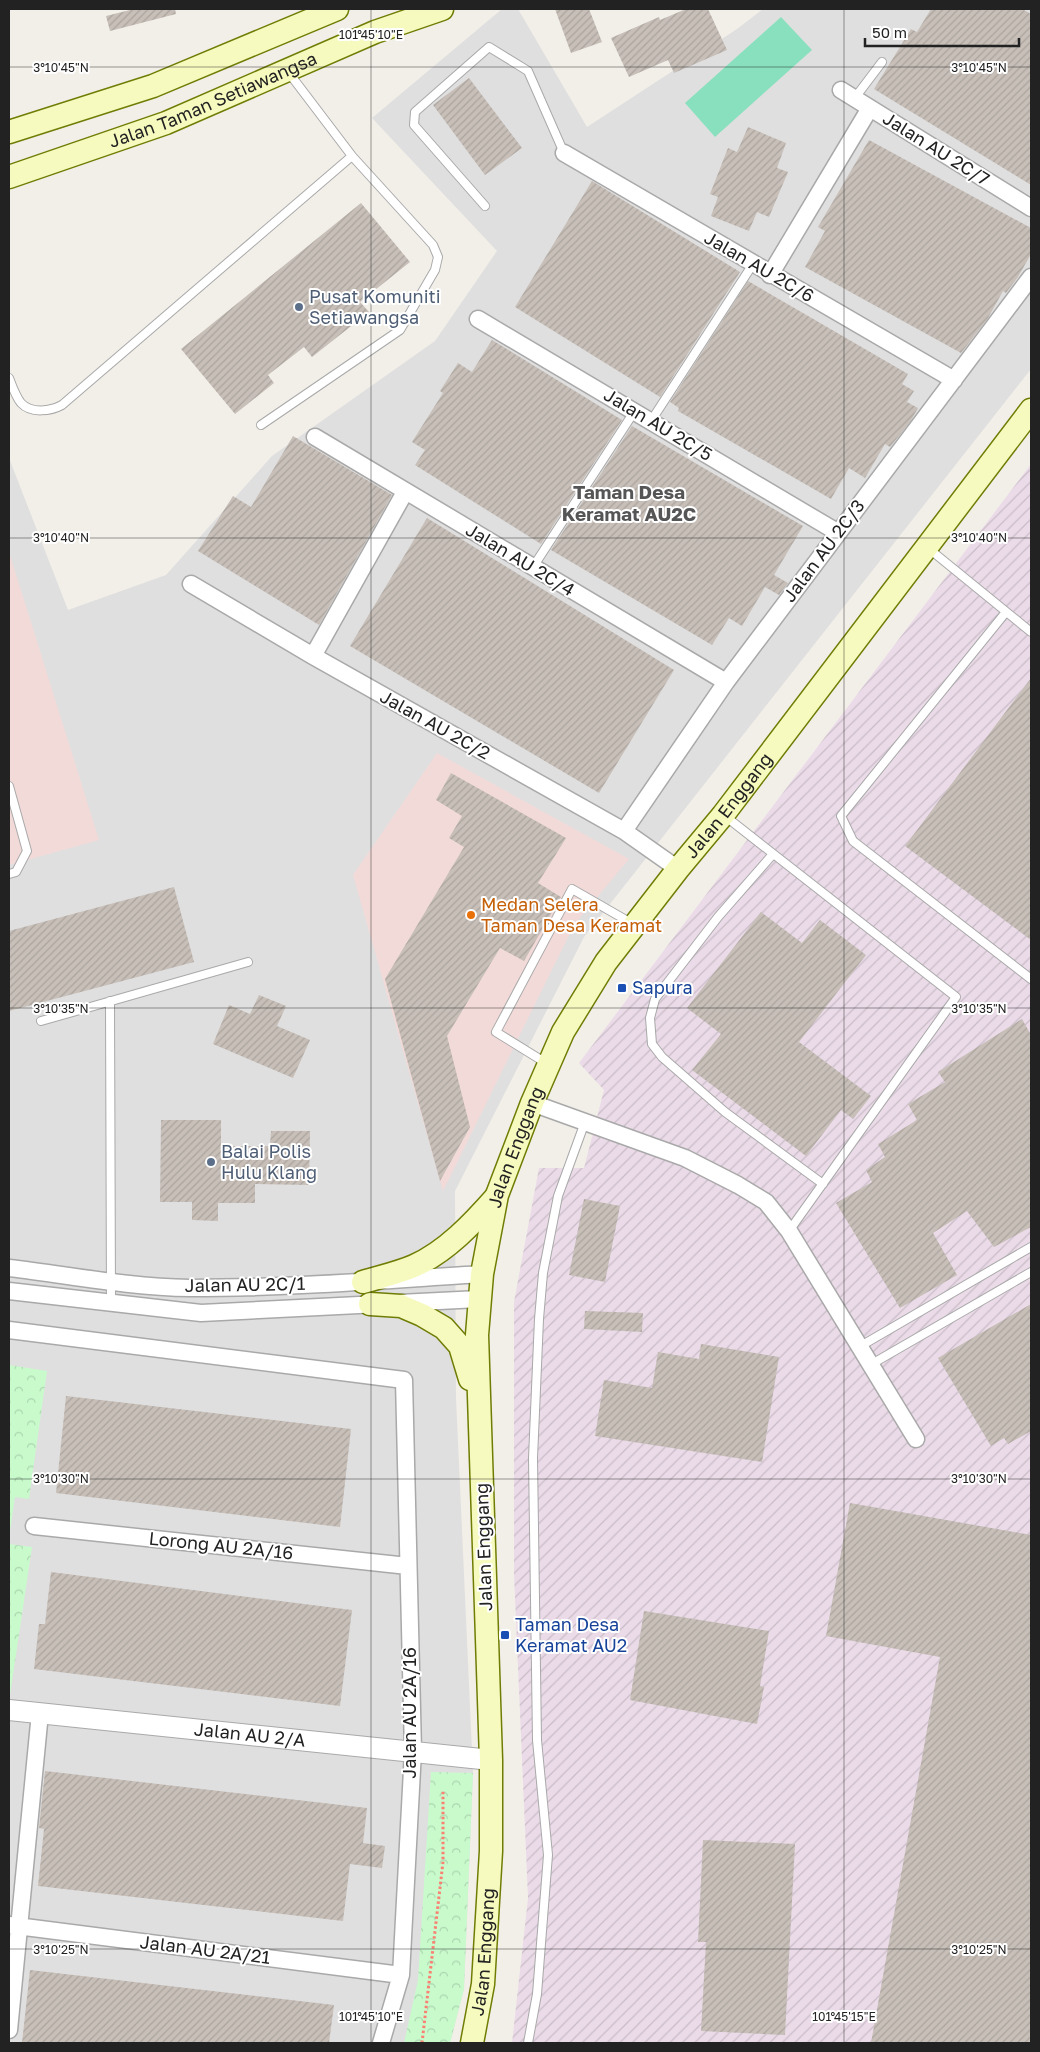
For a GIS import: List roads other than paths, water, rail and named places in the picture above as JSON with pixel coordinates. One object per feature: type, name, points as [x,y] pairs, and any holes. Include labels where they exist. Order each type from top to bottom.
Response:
[{"type":"main road","name":"Jalan Taman Setiawangsa","points":[[9,132],[153,86],[338,9]]},
{"type":"main road","name":"Jalan Taman Setiawangsa","points":[[12,178],[166,123],[375,32],[442,9]]},
{"type":"main road","name":"Jalan Enggang","points":[[472,2043],[483,1984],[491,1851],[481,1413],[477,1335],[482,1274],[497,1196],[532,1103],[563,1032],[606,962],[678,869],[724,815],[926,546],[1031,410]]},
{"type":"main road","points":[[362,1282],[415,1265],[451,1242],[474,1223],[497,1196]]},
{"type":"main road","points":[[370,1304],[401,1306],[422,1315],[444,1328],[460,1346],[481,1413]]},
{"type":"street","name":"Jalan AU 2C/7","points":[[847,94],[1031,208]]},
{"type":"street","points":[[770,275],[870,108]]},
{"type":"street","name":"Jalan AU 2C/6","points":[[564,153],[770,275],[954,380]]},
{"type":"street","name":"Jalan AU 2C/3","points":[[624,831],[726,682],[837,532],[1031,277]]},
{"type":"street","name":"Jalan AU 2C/5","points":[[478,319],[837,532]]},
{"type":"street","name":"Jalan AU 2C/4","points":[[315,437],[726,682]]},
{"type":"street","points":[[313,656],[405,492]]},
{"type":"street","name":"Jalan AU 2C/2","points":[[191,584],[313,656],[624,831],[678,869]]},
{"type":"street","points":[[532,1103],[685,1158],[738,1185],[766,1202],[789,1231],[916,1439]]},
{"type":"street","name":"Jalan AU 2C/1","points":[[9,1268],[110,1284],[189,1288],[362,1282],[482,1274]]},
{"type":"street","name":"Jalan AU 2C/1","points":[[9,1291],[201,1313],[479,1300]]},
{"type":"street","name":"Jalan AU 2A/16","points":[[9,1330],[404,1380],[413,1751],[401,1975],[381,2043]]},
{"type":"street","name":"Lorong AU 2A/16","points":[[34,1526],[408,1566]]},
{"type":"street","name":"Jalan AU 2/A","points":[[9,1710],[490,1760]]},
{"type":"street","points":[[9,2030],[14,1926],[40,1713]]},
{"type":"street","name":"Jalan AU 2A/21","points":[[14,1926],[401,1975]]},
{"type":"lane","points":[[485,206],[414,125],[415,112],[489,47],[528,71],[564,153]]},
{"type":"lane","points":[[847,94],[882,62]]},
{"type":"lane","points":[[261,425],[400,330],[435,270],[438,257],[433,245],[352,156],[288,71]]},
{"type":"lane","points":[[9,378],[21,403],[30,409],[52,410],[62,405],[352,156]]},
{"type":"lane","points":[[651,421],[753,264]]},
{"type":"lane","points":[[533,567],[634,412]]},
{"type":"lane","points":[[926,546],[1031,632]]},
{"type":"lane","points":[[1006,612],[841,816],[853,841],[1031,979]]},
{"type":"lane","points":[[9,786],[27,851],[16,872],[9,874]]},
{"type":"lane","points":[[724,815],[956,997],[789,1231]]},
{"type":"lane","points":[[772,854],[718,917],[655,999],[650,1018],[652,1044],[662,1057],[724,1112],[823,1184]]},
{"type":"lane","points":[[549,1065],[496,1032],[572,888],[634,925]]},
{"type":"lane","points":[[41,1021],[248,962]]},
{"type":"lane","points":[[110,1001],[110,1304]]},
{"type":"lane","points":[[528,2043],[536,1994],[548,1855],[537,1730],[533,1458],[539,1320],[543,1273],[558,1196],[585,1122]]},
{"type":"lane","points":[[859,1347],[1031,1247]]},
{"type":"lane","points":[[870,1365],[1031,1272]]},
{"type":"place","name":"Pusat Komuniti Setiawangsa","points":[[299,307]]},
{"type":"place","name":"Medan Selera Taman Desa Keramat","points":[[471,915]]},
{"type":"place","name":"Sapura","points":[[622,988]]},
{"type":"place","name":"Balai Polis Hulu Klang","points":[[211,1162]]},
{"type":"place","name":"Taman Desa Keramat AU2","points":[[505,1635]]},
{"type":"district","name":"Taman Desa Keramat AU2C","points":[[629,503]]}]
